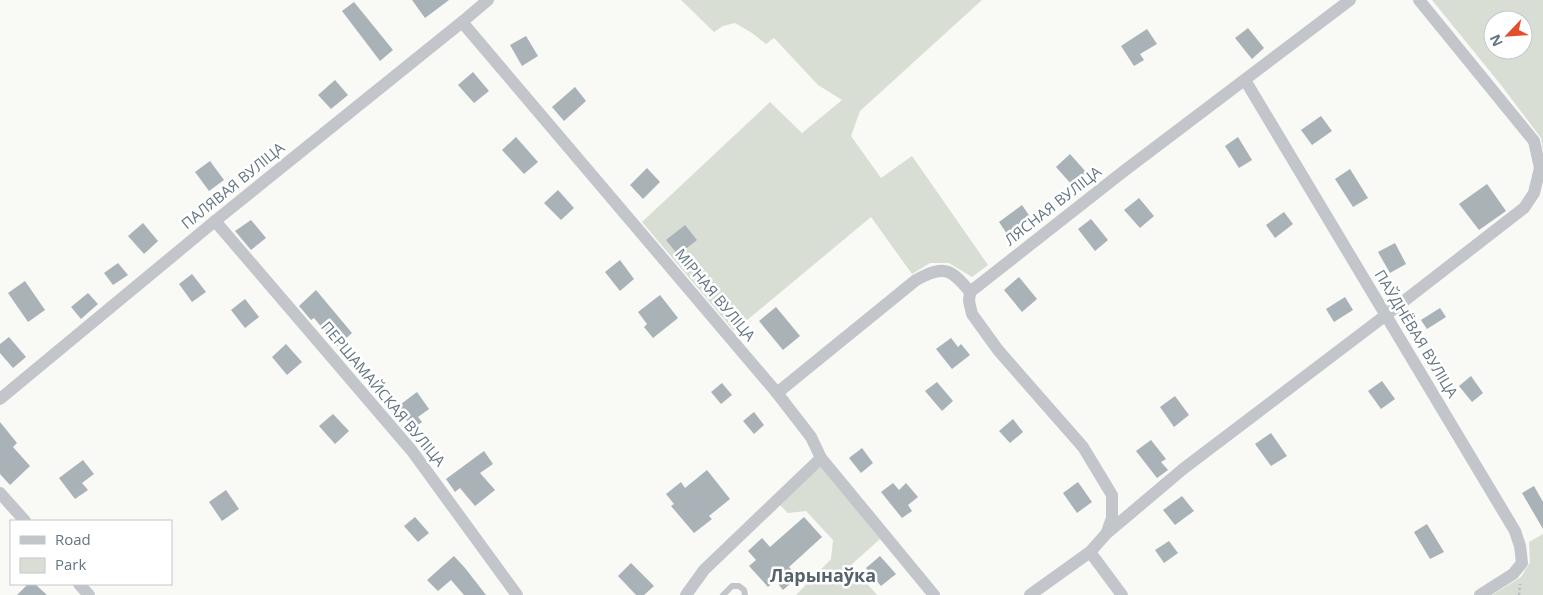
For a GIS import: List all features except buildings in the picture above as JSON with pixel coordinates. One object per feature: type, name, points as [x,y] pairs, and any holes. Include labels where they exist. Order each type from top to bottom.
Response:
[{"type":"street","name":"ПАЛЯВАЯ ВУЛІЦА","points":[[0,399],[215,221],[488,0]]},
{"type":"street","name":"ЛЯСНАЯ ВУЛІЦА","points":[[970,292],[1124,171],[1350,0]]},
{"type":"street","points":[[1030,595],[1090,552],[1106,534],[1183,469],[1524,208],[1534,192],[1540,168],[1534,141],[1419,0]]},
{"type":"street","name":"МІРНАЯ ВУЛІЦА","points":[[462,22],[778,393],[811,437],[821,458],[934,595]]},
{"type":"street","name":"ПАЎДНЁВАЯ ВУЛІЦА","points":[[1245,80],[1515,531],[1520,546],[1522,563],[1513,574],[1480,595]]},
{"type":"street","name":"ПЕРШАМАЙСКАЯ ВУЛІЦА","points":[[215,221],[412,451],[517,595]]},
{"type":"street","points":[[778,393],[916,280],[933,271],[948,271],[961,281],[970,292],[969,301],[972,314],[998,350],[1084,447],[1112,495],[1112,518],[1106,534]]},
{"type":"street","points":[[686,595],[704,570],[821,458]]},
{"type":"street","points":[[0,493],[24,520]]},
{"type":"street","points":[[1090,552],[1122,595]]},
{"type":"street","points":[[80,585],[89,595]]},
{"type":"lane","points":[[723,595],[732,586],[739,586],[744,590],[745,595]]},
{"type":"green space","points":[[681,0],[982,0],[860,111],[851,136],[881,178],[912,156],[988,265],[972,277],[949,263],[930,263],[912,274],[871,217],[734,331],[642,222],[770,102],[802,133],[842,100],[818,85],[774,38],[766,44],[735,23],[723,26],[714,32]]},
{"type":"green space","points":[[1432,0],[1543,0],[1543,152],[1541,138]]},
{"type":"green space","points":[[821,466],[880,539],[851,565],[877,595],[796,595],[831,559],[833,540],[806,511],[788,513],[779,504]]},
{"type":"green space","points":[[1543,534],[1543,595],[1492,595],[1521,577],[1530,562],[1529,542]]},
{"type":"district","name":"Ларынаўка","points":[[823,576]]}]
